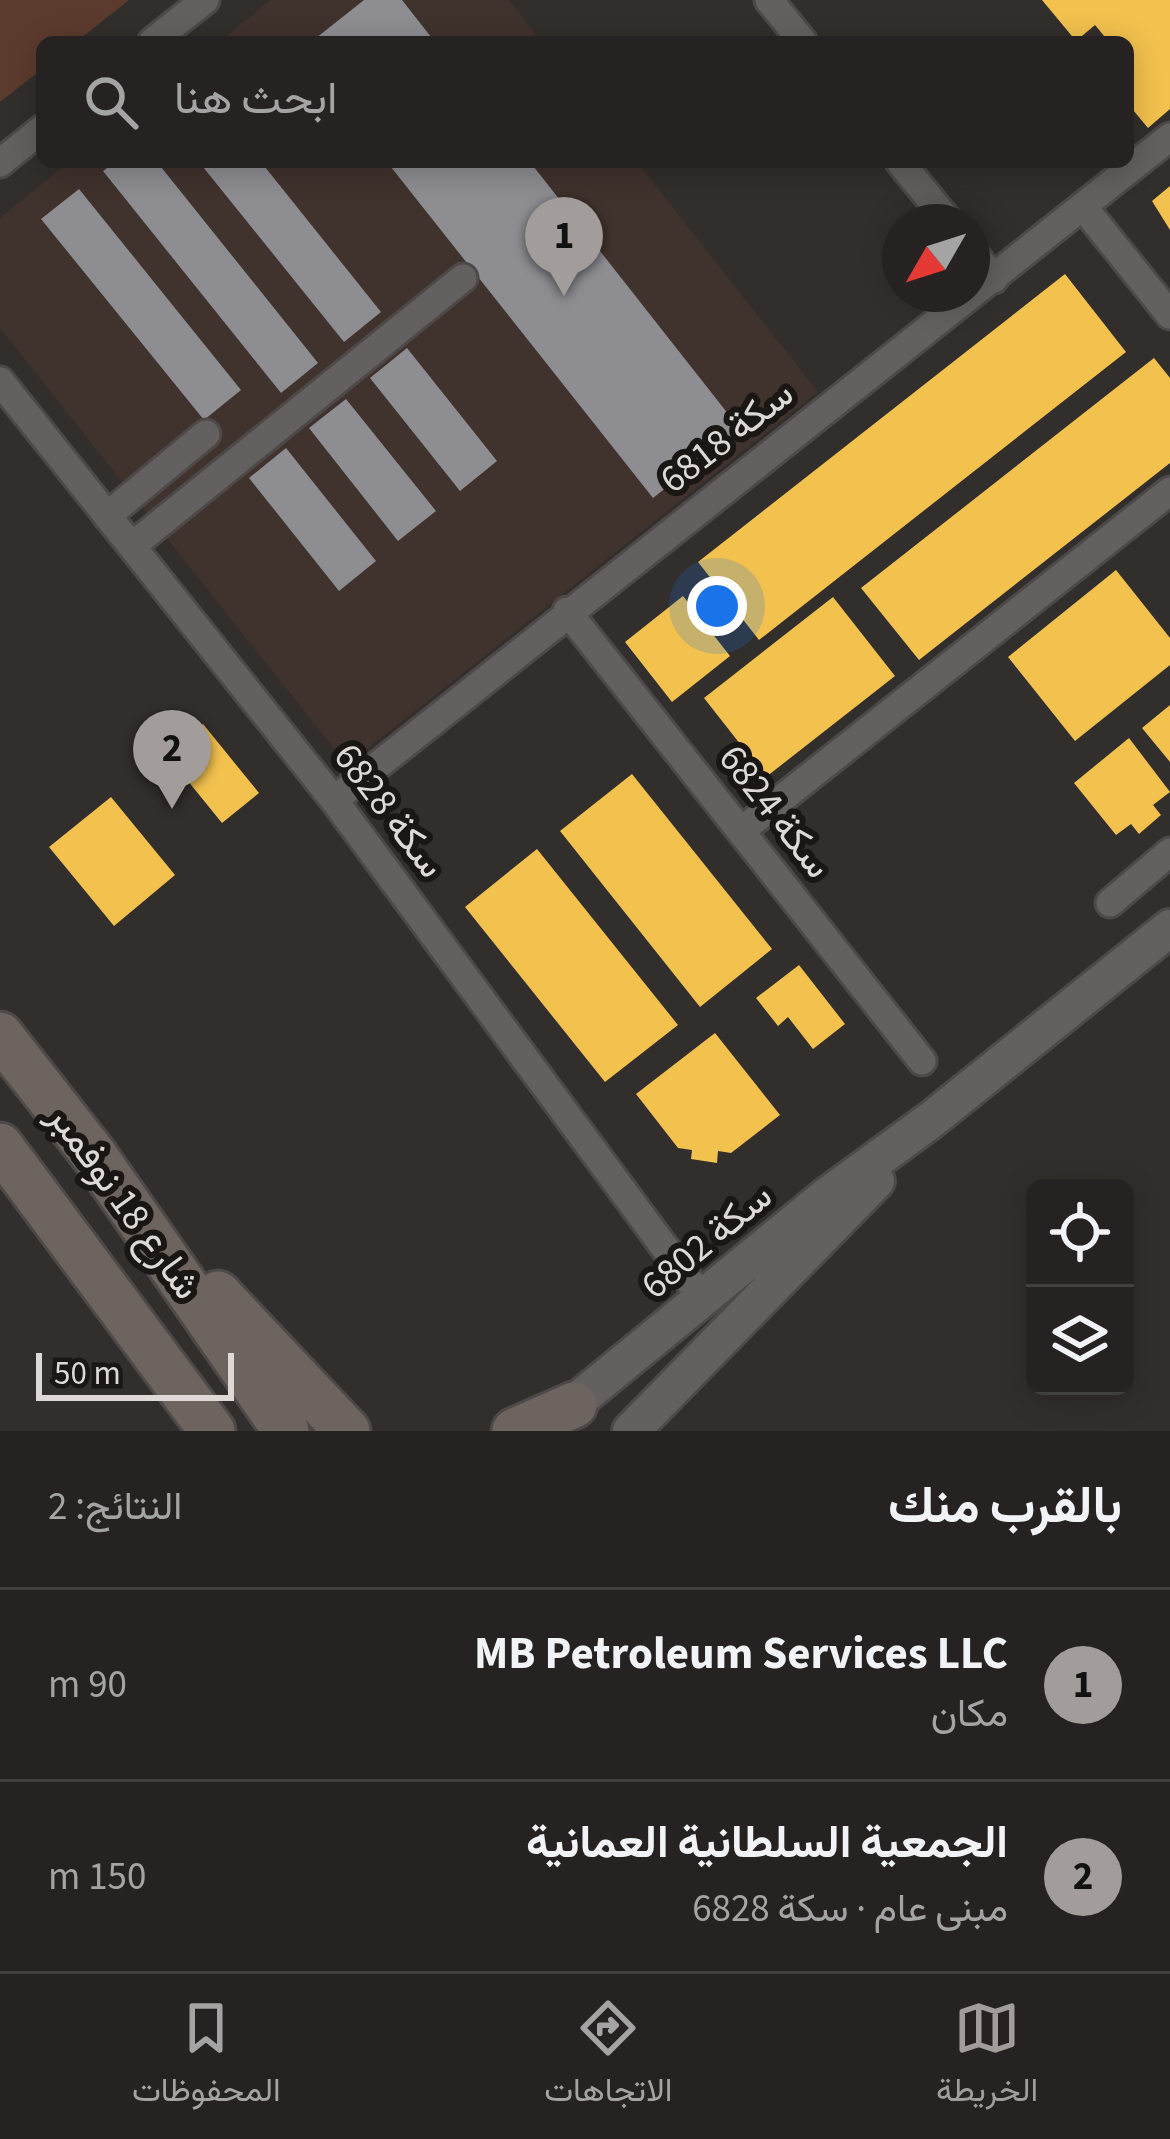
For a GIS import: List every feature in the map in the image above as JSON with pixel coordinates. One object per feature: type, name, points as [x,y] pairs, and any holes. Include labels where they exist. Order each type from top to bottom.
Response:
[{"type":"main road","name":"شارع 18 نوفمبر","points":[[0,1035],[94,1155],[286,1431]]},
{"type":"main road","name":"شارع 18 نوفمبر","points":[[0,1146],[212,1431]]},
{"type":"main road","points":[[94,1155],[347,1431]]},
{"type":"main road","points":[[151,1345],[182,1431]]},
{"type":"main road","points":[[515,1431],[557,1418]]},
{"type":"street","points":[[160,36],[205,0]]},
{"type":"street","points":[[769,0],[798,36]]},
{"type":"street","points":[[0,163],[36,134]]},
{"type":"street","name":"سكة 6818","points":[[1134,167],[1170,137]]},
{"type":"street","points":[[905,168],[934,204]]},
{"type":"street","name":"سكة 6818","points":[[334,800],[1132,168]]},
{"type":"street","points":[[1084,208],[1170,316]]},
{"type":"street","points":[[990,273],[994,278]]},
{"type":"street","points":[[131,546],[464,278]]},
{"type":"street","name":"سكة 6828","points":[[0,381],[334,800],[702,1298]]},
{"type":"street","points":[[107,516],[206,434]]},
{"type":"street","points":[[741,831],[1170,491]]},
{"type":"street","name":"سكة 6824","points":[[567,611],[922,1061]]},
{"type":"street","points":[[1110,903],[1170,852]]},
{"type":"street","name":"سكة 6802","points":[[557,1418],[826,1196],[931,1120],[1170,928]]},
{"type":"street","name":"سكة 6802","points":[[631,1431],[859,1200],[931,1120]]},
{"type":"shaded area","points":[[0,0],[129,0],[84,36],[36,36],[36,74],[0,102]]},
{"type":"shaded area","points":[[271,0],[509,0],[537,36],[226,36]]},
{"type":"shaded area","points":[[62,168],[642,168],[818,392],[347,765],[0,328],[0,218]]},
{"type":"building: سكن","points":[[1042,0],[1170,0],[1170,109],[1148,128],[1134,111],[1134,36],[1104,36],[1095,25],[1082,36],[1072,36]]},
{"type":"building: سكن","points":[[1170,186],[1170,230],[1152,201]]},
{"type":"building: سكن","points":[[1065,274],[1126,352],[759,640],[698,562]]},
{"type":"building: سكن","points":[[1154,358],[1170,378],[1170,463],[919,660],[861,588]]},
{"type":"building: سكن","points":[[1116,570],[1170,638],[1170,665],[1075,741],[1008,657]]},
{"type":"building: سكن","points":[[683,596],[730,656],[672,702],[625,642]]},
{"type":"building: سكن","points":[[833,597],[895,676],[766,777],[704,698]]},
{"type":"building: سكن","points":[[1170,705],[1170,762],[1142,728]]},
{"type":"building: سكن","points":[[203,724],[259,793],[222,823],[166,754]]},
{"type":"building: سكن","points":[[1129,738],[1170,792],[1153,805],[1161,815],[1139,834],[1131,824],[1116,835],[1074,783]]},
{"type":"building: سكن","points":[[632,774],[772,949],[700,1007],[560,831]]},
{"type":"building: سكن","points":[[111,797],[175,875],[114,926],[49,847]]},
{"type":"building: سكن","points":[[537,849],[678,1025],[605,1082],[465,907]]},
{"type":"building: سكن","points":[[799,965],[845,1024],[813,1049],[788,1017],[778,1026],[756,998]]},
{"type":"building: سكن","points":[[715,1033],[780,1115],[731,1153],[718,1151],[717,1163],[691,1159],[692,1150],[678,1148],[636,1094]]},
{"type":"building: صناعة","points":[[364,0],[402,0],[430,36],[319,36]]},
{"type":"building: صناعة","points":[[162,168],[318,363],[281,393],[103,171]]},
{"type":"building: صناعة","points":[[204,168],[266,168],[381,312],[344,342]]},
{"type":"building: صناعة","points":[[392,168],[535,168],[740,429],[653,498]]},
{"type":"building: صناعة","points":[[79,189],[241,390],[204,420],[41,219]]},
{"type":"building: صناعة","points":[[407,348],[497,461],[460,491],[370,378]]},
{"type":"building: صناعة","points":[[346,399],[436,511],[398,541],[309,428]]},
{"type":"building: صناعة","points":[[286,448],[376,561],[339,591],[249,478]]},
{"type":"place","name":"MB Petroleum Services LLC","points":[[564,296]]},
{"type":"place","name":"الجمعية السلطانية العمانية","points":[[172,809]]}]
